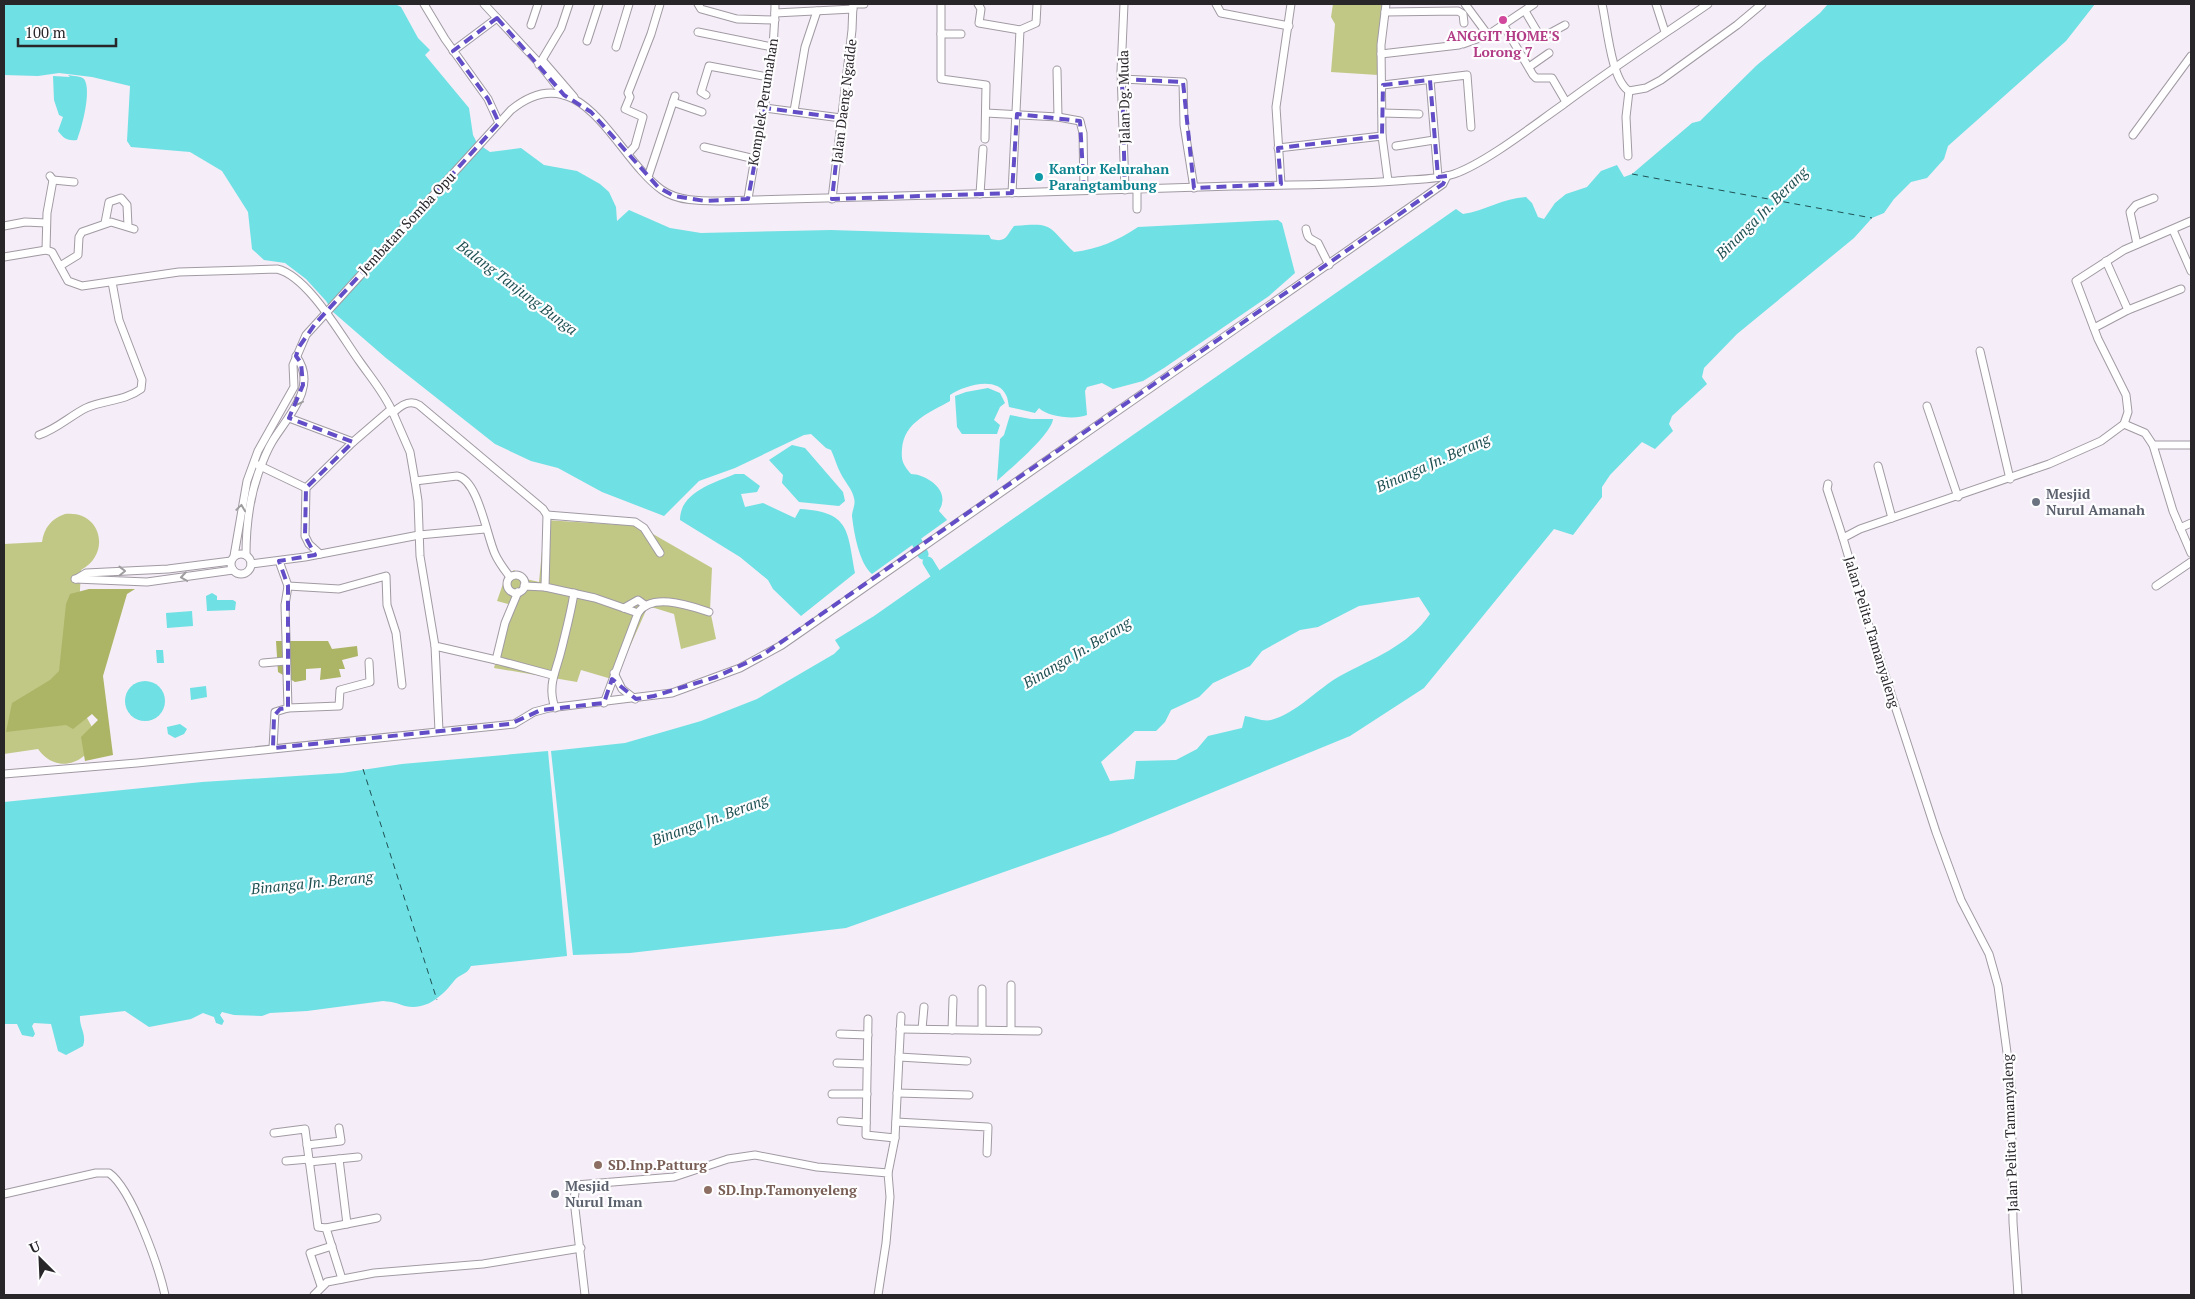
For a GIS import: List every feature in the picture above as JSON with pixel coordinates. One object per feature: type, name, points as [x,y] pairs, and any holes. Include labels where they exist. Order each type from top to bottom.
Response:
[{"type":"street","points":[[424,4],[453,51],[488,100],[499,123]]},
{"type":"street","points":[[484,4],[548,72],[591,112],[664,192],[674,196],[705,200],[832,199],[1281,184],[1332,185],[1447,176],[1467,168],[1487,156],[1701,6],[1708,4]]},
{"type":"street","points":[[531,25],[538,4]]},
{"type":"street","points":[[540,63],[561,28],[569,4]]},
{"type":"street","points":[[587,41],[599,4]]},
{"type":"street","points":[[616,47],[629,4]]},
{"type":"street","points":[[628,154],[634,146],[643,118],[625,109],[630,97],[628,93],[651,34],[660,4]]},
{"type":"street","points":[[698,4],[701,9],[732,18],[775,16],[864,4]]},
{"type":"street","name":"Komplek Perumahan","points":[[748,199],[764,108],[772,47],[775,4]]},
{"type":"street","points":[[941,4],[941,79],[986,85],[984,139]]},
{"type":"street","points":[[978,4],[981,9],[979,23],[1020,30],[1036,23],[1038,4]]},
{"type":"street","name":"Jalan Dg. Muda","points":[[1124,4],[1122,79],[1126,190]]},
{"type":"street","points":[[1216,4],[1221,13],[1289,26]]},
{"type":"street","points":[[1281,184],[1276,107],[1291,4]]},
{"type":"street","points":[[1386,4],[1381,54],[1383,85],[1382,136],[1388,181]]},
{"type":"street","points":[[1465,4],[1488,35]]},
{"type":"street","points":[[1381,54],[1461,44],[1488,35],[1534,4]]},
{"type":"street","points":[[1602,4],[1615,67],[1624,88],[1630,91],[1646,88],[1661,80],[1738,25],[1762,4]]},
{"type":"street","points":[[1656,4],[1665,32]]},
{"type":"street","name":"Jalan Daeng Ngadde","points":[[832,199],[849,59],[853,6]]},
{"type":"street","points":[[1385,12],[1458,10],[1463,14],[1464,24]]},
{"type":"street","points":[[794,111],[805,47],[817,11]]},
{"type":"street","points":[[1526,11],[1541,38],[1566,25]]},
{"type":"street","points":[[453,51],[496,18]]},
{"type":"street","points":[[1504,26],[1536,78],[1552,78],[1566,102]]},
{"type":"street","points":[[1012,193],[1020,30]]},
{"type":"street","points":[[698,32],[772,47]]},
{"type":"street","points":[[941,34],[961,34]]},
{"type":"street","points":[[1529,67],[1549,53]]},
{"type":"street","points":[[2133,135],[2191,56]]},
{"type":"street","points":[[706,95],[701,92],[709,66],[768,77]]},
{"type":"street","points":[[1057,70],[1058,117]]},
{"type":"street","points":[[548,72],[564,94],[574,98]]},
{"type":"street","points":[[1383,85],[1467,75],[1471,127]]},
{"type":"street","points":[[1122,79],[1183,82],[1184,125],[1194,188]]},
{"type":"street","points":[[1430,80],[1438,177]]},
{"type":"street","points":[[1628,156],[1626,117],[1630,91]]},
{"type":"street","name":"Jembatan Somba Opu","points":[[296,356],[306,335],[511,110],[532,98],[564,94]]},
{"type":"street","points":[[648,176],[674,99],[702,112]]},
{"type":"street","points":[[764,108],[841,118]]},
{"type":"street","points":[[986,113],[1058,117],[1077,120],[1082,123],[1084,190]]},
{"type":"street","points":[[1382,113],[1419,114]]},
{"type":"street","points":[[1278,148],[1382,136]]},
{"type":"street","points":[[1396,146],[1434,140]]},
{"type":"street","points":[[704,147],[754,159]]},
{"type":"street","points":[[980,194],[983,149]]},
{"type":"street","points":[[4,774],[137,763],[514,724],[534,712],[554,708],[672,693],[740,668],[794,636],[924,544],[1329,265],[1443,184],[1447,176]]},
{"type":"street","points":[[46,250],[46,224],[52,178],[74,182]]},
{"type":"street","points":[[1137,189],[1137,209]]},
{"type":"street","points":[[60,266],[78,255],[80,234],[105,223],[116,222],[131,228],[127,205],[121,198],[109,202],[105,223]]},
{"type":"street","points":[[2137,244],[2130,212],[2136,205],[2154,198]]},
{"type":"street","points":[[2191,221],[2137,244],[2076,281],[2094,328],[2126,395],[2128,412],[2124,424],[2145,433],[2152,445],[2180,528],[2191,553]]},
{"type":"street","points":[[4,226],[25,222],[46,224]]},
{"type":"street","points":[[1306,229],[1310,241],[1318,243],[1329,265]]},
{"type":"street","points":[[2173,230],[2191,271]]},
{"type":"street","points":[[4,257],[46,250],[54,253],[68,281],[76,285],[91,286],[179,272],[277,269],[293,278],[328,310],[386,396],[410,452],[418,502],[420,556],[435,646],[439,731]]},
{"type":"street","points":[[2106,262],[2128,310]]},
{"type":"street","points":[[39,435],[58,427],[87,408],[126,396],[141,389],[142,380],[117,312],[112,282]]},
{"type":"street","points":[[2094,328],[2128,310],[2181,289]]},
{"type":"street","points":[[1980,351],[2010,479]]},
{"type":"street","points":[[251,564],[246,555],[251,502],[261,466],[272,442],[300,400],[303,385],[301,363],[296,356]]},
{"type":"street","points":[[233,570],[233,558],[243,494],[253,463],[266,436],[292,393],[295,381],[293,365],[296,356]]},
{"type":"street","points":[[393,414],[404,405],[414,402],[420,405],[533,499],[547,515],[545,587]]},
{"type":"street","points":[[1927,406],[1958,497]]},
{"type":"street","points":[[320,554],[309,544],[306,536],[306,488],[353,442],[389,411],[393,414]]},
{"type":"street","points":[[289,418],[353,442]]},
{"type":"street","name":"Jalan Pelita Tamanyaleng","points":[[2018,1295],[2013,1222],[2011,1082],[1998,986],[1989,954],[1961,900],[1936,832],[1869,626],[1843,538],[1892,518],[2010,479],[2082,450],[2101,441],[2124,424]]},
{"type":"street","points":[[2152,445],[2191,445]]},
{"type":"street","points":[[253,463],[306,488]]},
{"type":"street","points":[[1878,466],[1892,518]]},
{"type":"street","points":[[415,481],[457,476],[464,478],[482,510],[485,529],[500,566],[510,577]]},
{"type":"street","points":[[1828,484],[1827,489],[1843,538]]},
{"type":"street","points":[[547,515],[635,522],[644,528],[660,553]]},
{"type":"street","points":[[2180,528],[2191,524]]},
{"type":"street","points":[[251,564],[320,554],[418,535],[485,529]]},
{"type":"street","points":[[246,555],[168,569],[86,573],[75,579],[147,582],[233,570],[238,573],[244,573],[251,564]]},
{"type":"street","points":[[279,561],[288,586],[285,605],[288,708]]},
{"type":"street","points":[[2156,586],[2191,562]]},
{"type":"street","points":[[288,586],[339,589],[385,575],[388,610],[396,633],[402,685]]},
{"type":"street","points":[[496,660],[505,622],[518,592],[524,586],[524,580],[520,576],[510,577]]},
{"type":"street","points":[[510,577],[508,587],[512,591],[518,592]]},
{"type":"street","points":[[524,586],[545,587],[574,593],[638,613]]},
{"type":"street","points":[[554,708],[551,695],[552,675],[560,655],[574,593]]},
{"type":"street","points":[[624,608],[638,600],[645,605]]},
{"type":"street","points":[[604,703],[614,672],[638,613],[645,605],[653,602],[672,604],[709,612]]},
{"type":"street","points":[[435,646],[552,675]]},
{"type":"street","points":[[263,663],[286,661]]},
{"type":"street","points":[[273,748],[275,712],[288,708],[339,706],[340,690],[370,682],[369,662]]},
{"type":"street","points":[[614,672],[622,689],[636,699]]},
{"type":"street","points":[[1011,986],[1011,1030]]},
{"type":"street","points":[[982,989],[982,1030]]},
{"type":"street","points":[[952,999],[952,1030]]},
{"type":"street","points":[[922,1029],[924,1007]]},
{"type":"street","points":[[878,1295],[886,1243],[890,1197],[888,1173],[895,1138],[901,1016]]},
{"type":"street","points":[[868,1019],[866,1135],[895,1138]]},
{"type":"street","points":[[900,1029],[1038,1031]]},
{"type":"street","points":[[840,1034],[868,1035]]},
{"type":"street","points":[[899,1058],[967,1061]]},
{"type":"street","points":[[837,1063],[867,1064]]},
{"type":"street","points":[[897,1093],[969,1095]]},
{"type":"street","points":[[832,1094],[867,1094]]},
{"type":"street","points":[[841,1121],[866,1123]]},
{"type":"street","points":[[896,1122],[988,1127],[987,1153]]},
{"type":"street","points":[[307,1145],[341,1140],[340,1128]]},
{"type":"street","points":[[274,1133],[305,1129],[318,1227],[326,1228],[377,1218]]},
{"type":"street","points":[[585,1295],[574,1200],[576,1185],[674,1177],[728,1159],[756,1156],[812,1166],[888,1173]]},
{"type":"street","points":[[286,1161],[358,1157]]},
{"type":"street","points":[[339,1159],[347,1224]]},
{"type":"street","points":[[4,1194],[96,1173],[109,1173],[121,1188],[144,1229],[158,1268],[165,1295]]},
{"type":"street","points":[[326,1228],[342,1279]]},
{"type":"street","points":[[321,1286],[310,1253],[332,1246]]},
{"type":"street","points":[[314,1295],[321,1286],[342,1279],[385,1271],[483,1264],[581,1248]]},
{"type":"highlighted area","points":[[497,18],[564,95],[591,112],[658,187],[674,196],[705,201],[748,199],[765,108],[841,118],[832,199],[1012,193],[1017,114],[1080,121],[1084,190],[1125,190],[1122,79],[1183,82],[1194,188],[1281,184],[1278,148],[1382,136],[1383,85],[1430,80],[1438,177],[1447,176],[1443,184],[761,656],[716,677],[654,696],[636,699],[612,679],[604,703],[541,710],[510,724],[273,748],[274,716],[280,709],[288,708],[288,586],[279,561],[315,555],[305,536],[306,488],[353,442],[289,418],[303,385],[301,363],[296,356],[299,347],[315,324],[499,123],[488,99],[453,51]]},
{"type":"green space","points":[[1333,4],[1383,4],[1378,75],[1331,72],[1335,24],[1331,17]]},
{"type":"green space","points":[[65,514],[77,515],[87,519],[94,525],[98,534],[99,544],[97,554],[91,563],[81,570],[74,708],[87,718],[92,727],[84,756],[72,763],[65,764],[53,762],[38,749],[4,754],[4,544],[42,542],[44,532],[49,525]]},
{"type":"green space","points":[[545,520],[639,526],[712,568],[710,610],[716,639],[681,649],[674,614],[648,606],[615,680],[581,670],[577,682],[494,668],[512,605],[497,601],[505,578],[514,570],[526,579],[539,582]]},
{"type":"green space","points":[[89,589],[135,589],[127,594],[103,676],[113,755],[85,761],[81,737],[98,720],[92,714],[73,729],[66,725],[6,732],[12,703],[50,680],[59,671],[66,604],[70,594]]},
{"type":"green space","points":[[276,641],[328,641],[332,649],[357,646],[358,656],[342,660],[345,669],[339,669],[341,677],[320,680],[321,668],[306,669],[306,680],[295,682],[278,672]]},
{"type":"water","points":[[4,4],[395,4],[401,7],[418,38],[430,50],[425,55],[469,108],[473,135],[477,143],[490,152],[521,148],[544,165],[577,171],[600,184],[609,192],[616,207],[617,221],[629,210],[670,228],[701,233],[831,230],[989,235],[991,239],[996,240],[1006,238],[1014,226],[1037,225],[1054,231],[1074,252],[1107,244],[1138,227],[1278,220],[1282,223],[1295,273],[1269,296],[1143,381],[1113,389],[1102,383],[1087,387],[1085,391],[1087,415],[1082,417],[1062,417],[1049,414],[1039,408],[1035,413],[1009,407],[1007,396],[1002,389],[995,385],[980,384],[971,386],[950,395],[950,401],[919,419],[907,432],[902,453],[903,462],[911,474],[928,479],[941,492],[942,505],[939,511],[947,520],[872,574],[867,569],[860,555],[856,539],[852,516],[854,501],[852,492],[831,450],[826,448],[811,434],[804,435],[735,468],[699,481],[664,516],[602,492],[558,468],[531,461],[495,444],[386,358],[333,312],[326,301],[306,279],[285,263],[264,260],[252,249],[248,212],[222,171],[190,152],[131,147],[127,141],[130,86],[92,77],[59,73],[38,76],[4,75]]},
{"type":"water","name":"Binanga Jn. Berang","points":[[1828,4],[2095,4],[2066,41],[1948,146],[1944,159],[1927,178],[1911,182],[1894,199],[1884,213],[1872,218],[1854,238],[1737,334],[1704,368],[1702,377],[1707,384],[1672,416],[1669,424],[1673,431],[1655,449],[1642,442],[1610,475],[1602,487],[1602,497],[1573,535],[1554,529],[1424,688],[1350,736],[1111,834],[846,928],[630,953],[573,955],[551,751],[625,743],[701,721],[757,699],[834,654],[840,648],[835,640],[874,616],[1456,209],[1463,214],[1526,197],[1532,203],[1538,217],[1544,219],[1555,203],[1566,194],[1587,187],[1601,171],[1617,165],[1624,177],[1632,174],[1692,123],[1700,121],[1757,65],[1820,13]],"holes":[[[1419,597],[1430,614],[1411,635],[1389,651],[1331,681],[1290,712],[1271,720],[1245,716],[1242,728],[1208,736],[1197,749],[1176,760],[1136,761],[1134,779],[1110,781],[1101,762],[1135,731],[1156,731],[1165,722],[1171,710],[1199,697],[1213,683],[1250,666],[1262,651],[1300,630],[1318,627],[1359,606]]]},
{"type":"water","points":[[68,75],[83,78],[87,91],[87,100],[77,140],[66,139],[58,131],[63,117],[59,115],[54,100],[53,76],[70,77]]},
{"type":"water","points":[[988,388],[1000,393],[1005,403],[1000,407],[994,420],[1000,425],[997,434],[962,434],[957,427],[955,396]]},
{"type":"water","points":[[1010,415],[1031,419],[1053,419],[1051,426],[1038,442],[997,481],[1000,439],[1004,435]]},
{"type":"water","points":[[792,445],[805,448],[843,492],[845,501],[839,506],[799,502],[782,483],[783,475],[769,460]]},
{"type":"water","points":[[735,474],[744,474],[760,486],[757,492],[741,494],[745,507],[763,503],[795,518],[800,509],[816,511],[829,514],[843,526],[850,545],[855,573],[801,616],[773,589],[768,580],[740,557],[680,520],[686,502],[692,496],[708,485]]},
{"type":"water","points":[[212,593],[217,596],[217,600],[233,600],[236,602],[235,610],[207,611],[206,596]]},
{"type":"water","points":[[192,611],[193,626],[167,628],[166,613]]},
{"type":"water","points":[[156,650],[163,650],[164,663],[157,663]]},
{"type":"water","points":[[141,681],[149,681],[156,684],[162,690],[165,701],[162,712],[156,718],[149,721],[141,721],[134,718],[128,712],[125,705],[125,697],[128,690],[134,684]]},
{"type":"water","points":[[206,686],[207,697],[191,700],[190,688]]},
{"type":"water","points":[[180,724],[187,729],[184,734],[175,738],[168,734],[167,727]]},
{"type":"water","name":"Binanga Jn. Berang","points":[[548,751],[567,956],[471,966],[456,978],[445,992],[434,1001],[413,1007],[383,1001],[307,1011],[270,1013],[262,1016],[234,1015],[222,1012],[220,1015],[224,1021],[222,1025],[216,1023],[214,1017],[203,1013],[191,1019],[149,1027],[125,1011],[80,1016],[84,1038],[83,1046],[66,1055],[58,1051],[51,1024],[34,1023],[32,1026],[35,1034],[33,1037],[22,1035],[17,1024],[4,1024],[4,802],[202,782],[342,773],[402,764]]},
{"type":"waterway","name":"Balang Tanjung Bunga","points":[[910,529],[923,554]]},
{"type":"waterway","points":[[928,562],[942,585]]},
{"type":"ferry route","points":[[1632,174],[1872,218]]},
{"type":"ferry route","points":[[363,769],[437,1000]]},
{"type":"place","name":"ANGGIT HOME'S Lorong 7","points":[[1503,20]]},
{"type":"place","name":"Kantor Kelurahan Parangtambung","points":[[1039,177]]},
{"type":"place","name":"Mesjid Nurul Amanah","points":[[2036,502]]},
{"type":"place","name":"SD.Inp.Patturg","points":[[598,1165]]},
{"type":"place","name":"SD.Inp.Tamonyeleng","points":[[708,1190]]},
{"type":"place","name":"Mesjid Nurul Iman","points":[[555,1194]]}]
